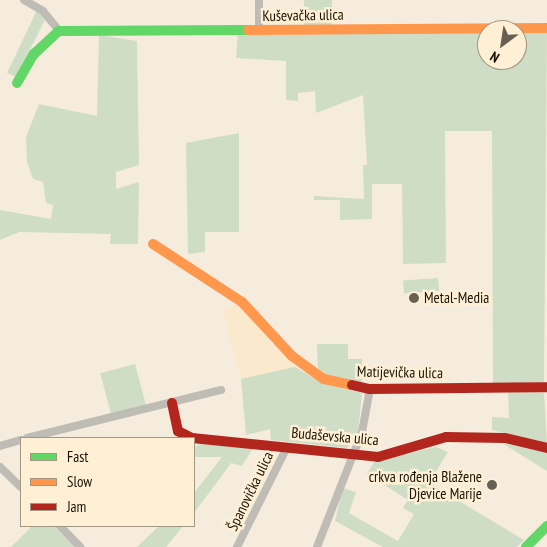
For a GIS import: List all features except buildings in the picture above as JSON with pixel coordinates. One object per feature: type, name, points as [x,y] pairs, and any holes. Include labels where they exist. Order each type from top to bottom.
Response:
[{"type":"street","points":[[18,82],[38,49],[59,31],[43,11],[24,0]]},
{"type":"street","points":[[259,0],[259,30]]},
{"type":"street","name":"Kuševačka ulica","points":[[59,31],[547,28]]},
{"type":"street","name":"Matijevička ulica","points":[[153,244],[242,302],[316,375],[370,389],[547,387]]},
{"type":"street","points":[[317,547],[351,454],[365,423],[370,389]]},
{"type":"street","points":[[31,437],[221,390]]},
{"type":"street","name":"Budaševska ulica","points":[[172,403],[180,434],[194,437]]},
{"type":"street","name":"Budaševska ulica","points":[[195,437],[378,457],[462,436],[505,438],[547,448]]},
{"type":"street","points":[[195,443],[204,439]]},
{"type":"street","points":[[0,446],[20,440]]},
{"type":"street","name":"Španovička ulica","points":[[237,547],[287,447]]},
{"type":"street","points":[[0,467],[20,486]]},
{"type":"street","points":[[526,547],[547,526]]},
{"type":"street","points":[[61,527],[80,547]]},
{"type":"shaded area","points":[[239,304],[277,349],[309,378],[246,435],[241,379],[222,309]]},
{"type":"green space","points":[[304,0],[332,0],[332,26],[304,26]]},
{"type":"green space","points":[[37,10],[46,18],[16,77],[7,73]]},
{"type":"green space","points":[[238,33],[477,33],[477,70],[527,70],[527,33],[547,33],[544,383],[493,384],[492,131],[445,131],[446,263],[403,264],[402,184],[372,184],[372,219],[340,220],[340,200],[314,200],[314,196],[364,199],[363,165],[367,165],[363,95],[316,113],[315,91],[298,93],[298,101],[286,100],[286,61],[236,58]]},
{"type":"green space","points":[[99,35],[137,41],[139,165],[116,172],[116,189],[139,182],[138,244],[110,244],[111,234],[19,232],[0,240],[0,210],[51,219],[53,205],[46,203],[43,182],[33,179],[27,162],[26,137],[39,104],[97,116]]},
{"type":"green space","points":[[239,133],[239,232],[205,232],[205,252],[188,254],[186,143]]},
{"type":"green space","points":[[438,278],[439,291],[404,293],[403,280]]},
{"type":"green space","points":[[317,344],[348,344],[348,359],[362,359],[362,384],[318,372]]},
{"type":"green space","points":[[135,364],[146,406],[111,415],[100,373]]},
{"type":"green space","points":[[295,367],[324,384],[362,393],[358,432],[347,448],[271,440],[270,429],[246,435],[241,379]]},
{"type":"green space","points":[[508,392],[544,393],[547,443],[492,430],[492,417],[509,418]]},
{"type":"green space","points":[[502,443],[547,453],[547,471]]},
{"type":"green space","points":[[202,444],[253,448],[242,466],[231,463],[195,512],[195,492],[222,457],[195,457],[195,447]]},
{"type":"green space","points":[[436,447],[448,452],[429,483],[524,540],[517,547],[383,547],[335,521],[343,488],[356,492],[349,513],[398,541],[414,514],[403,508],[408,500],[367,474],[374,462]]},
{"type":"green space","points":[[31,527],[55,527],[75,547],[11,547]]},
{"type":"green space","points":[[158,527],[182,527],[166,547],[137,547]]},
{"type":"traffic: fast","points":[[17,83],[34,54],[59,31],[248,30]]},
{"type":"traffic: fast","points":[[526,547],[547,526]]},
{"type":"traffic: slow","points":[[248,30],[547,28]]},
{"type":"traffic: slow","points":[[153,244],[242,302],[292,356],[324,379],[352,385]]},
{"type":"traffic: jam","points":[[352,385],[370,389],[547,387]]},
{"type":"traffic: jam","points":[[172,403],[178,431],[190,437]]},
{"type":"traffic: jam","points":[[195,438],[378,457],[446,437],[505,438],[547,448]]},
{"type":"place","name":"Metal-Media","points":[[414,298]]},
{"type":"place","name":"crkva rođenja Blažene Djevice Marije","points":[[492,485]]}]
